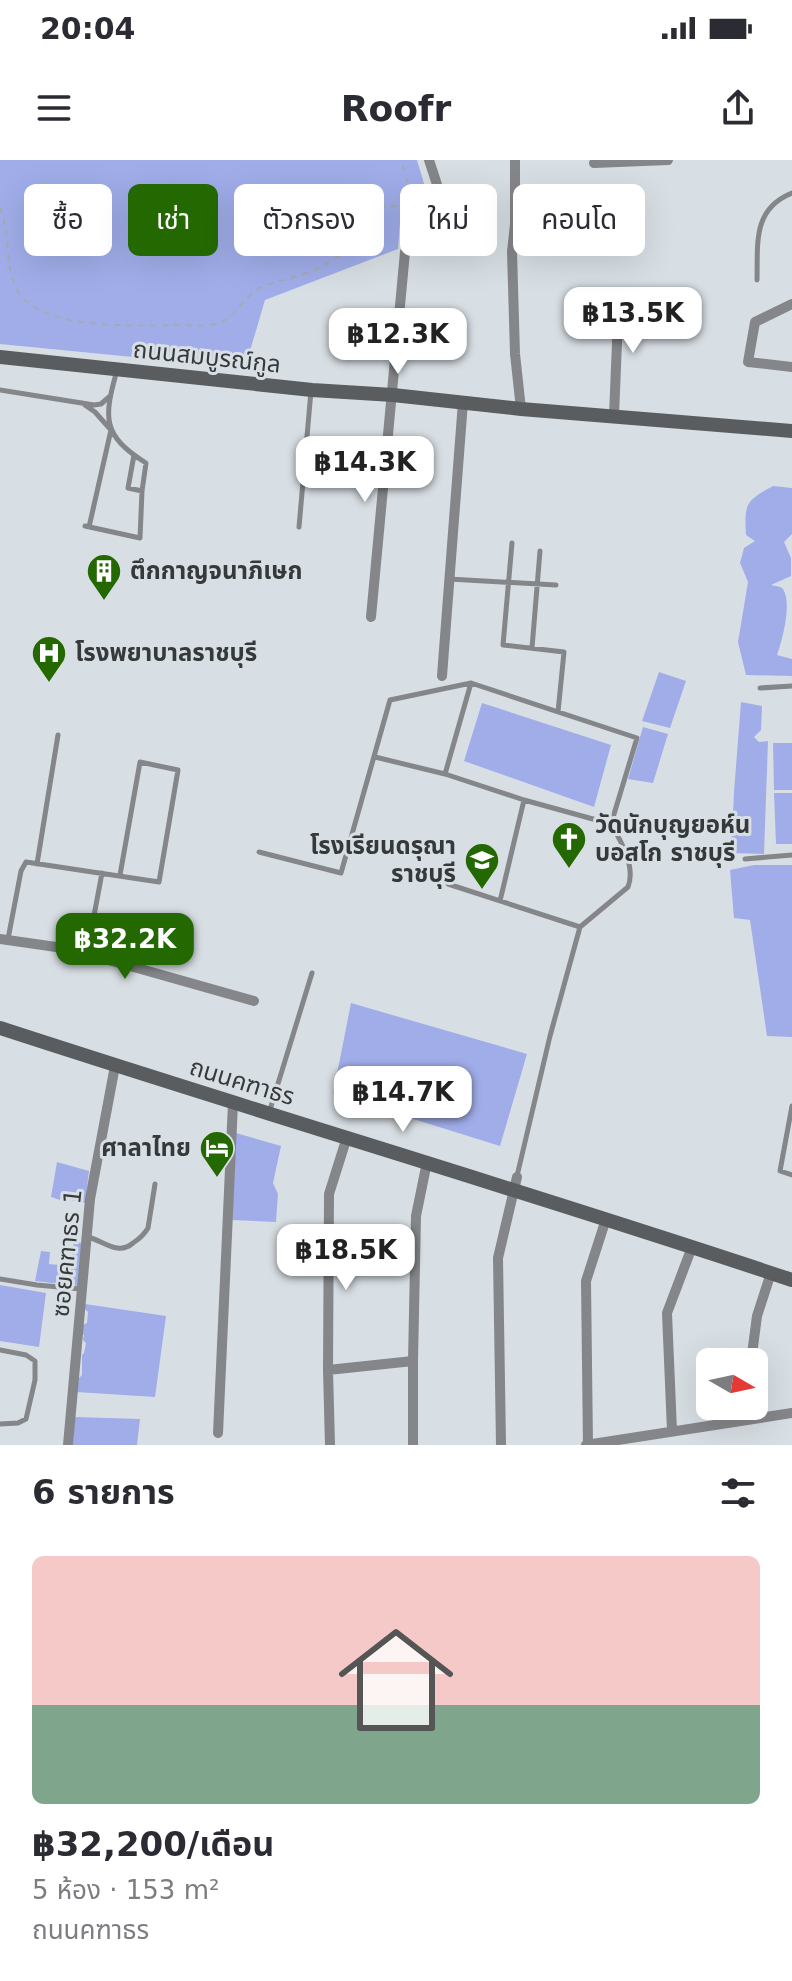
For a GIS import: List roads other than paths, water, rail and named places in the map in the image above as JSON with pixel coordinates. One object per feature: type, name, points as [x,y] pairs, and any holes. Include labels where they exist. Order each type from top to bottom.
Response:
[{"type":"street","points":[[371,617],[405,252],[411,240],[439,220],[444,206],[429,160]]},
{"type":"street","points":[[515,160],[512,252],[515,354],[521,409]]},
{"type":"street","points":[[594,163],[668,160]]},
{"type":"street","points":[[614,416],[619,293]]},
{"type":"street","points":[[792,304],[755,322],[748,362],[792,367]]},
{"type":"street","name":"ถนนสมบูรณ์กูล","points":[[0,357],[312,390],[792,431]]},
{"type":"street","points":[[442,676],[463,402]]},
{"type":"street","points":[[4,940],[87,953],[254,1001]]},
{"type":"street","name":"ถนนคฑาธร","points":[[0,1028],[427,1162],[515,1183],[606,1219],[792,1280]]},
{"type":"street","name":"ซอยคฑาธร 1","points":[[68,1445],[90,1199],[115,1066]]},
{"type":"street","points":[[218,1433],[233,1103]]},
{"type":"street","points":[[330,1445],[329,1194],[347,1137]]},
{"type":"street","points":[[413,1445],[416,1216],[427,1162]]},
{"type":"street","points":[[501,1445],[498,1258],[515,1183]]},
{"type":"street","points":[[606,1219],[586,1281],[587,1445],[741,1420]]},
{"type":"street","points":[[672,1431],[667,1313],[692,1247]]},
{"type":"street","points":[[753,1348],[757,1316],[771,1273]]},
{"type":"street","points":[[328,1370],[413,1361]]},
{"type":"street","points":[[768,1416],[792,1413]]},
{"type":"lane","points":[[757,280],[759,231],[764,216],[772,205],[792,193]]},
{"type":"lane","points":[[82,403],[95,412],[111,430],[134,455],[146,463],[140,538],[87,526],[111,430],[108,419],[110,397],[117,369]]},
{"type":"lane","points":[[0,390],[94,405],[110,397]]},
{"type":"lane","points":[[299,527],[312,390]]},
{"type":"lane","points":[[134,455],[128,488],[142,491]]},
{"type":"lane","points":[[512,543],[503,645],[564,652],[558,712]]},
{"type":"lane","points":[[532,648],[540,551]]},
{"type":"lane","points":[[449,579],[556,585]]},
{"type":"lane","points":[[445,774],[471,683]]},
{"type":"lane","points":[[259,852],[341,873],[390,700],[471,683],[637,738],[611,824],[631,871],[631,880],[628,887],[580,927],[546,1050],[515,1183]]},
{"type":"lane","points":[[760,688],[792,686]]},
{"type":"lane","points":[[37,864],[58,735]]},
{"type":"lane","points":[[375,757],[445,774],[611,824]]},
{"type":"lane","points":[[4,940],[26,862],[159,882],[178,770],[140,762],[120,875]]},
{"type":"lane","points":[[500,901],[524,800]]},
{"type":"lane","points":[[745,859],[792,855]]},
{"type":"lane","points":[[87,953],[102,873]]},
{"type":"lane","points":[[448,884],[580,927]]},
{"type":"lane","points":[[269,1114],[312,973]]},
{"type":"lane","points":[[792,1106],[789,1142],[780,1171],[792,1175]]},
{"type":"lane","points":[[87,1236],[114,1248],[128,1248],[148,1228],[155,1184]]},
{"type":"lane","points":[[0,1279],[82,1289]]},
{"type":"lane","points":[[0,1350],[26,1355],[35,1361],[35,1380],[26,1419],[18,1423],[0,1424]]},
{"type":"place","name":"ตึกกาญจนาภิเษก","points":[[104,602]]},
{"type":"place","name":"โรงพยาบาลราชบุรี","points":[[49,684]]},
{"type":"place","name":"วัดนักบุญยอห์น บอสโก ราชบุรี","points":[[569,870]]},
{"type":"place","name":"โรงเรียนดรุณา ราชบุรี","points":[[482,891]]},
{"type":"place","name":"ศาลาไทย","points":[[217,1179]]}]
